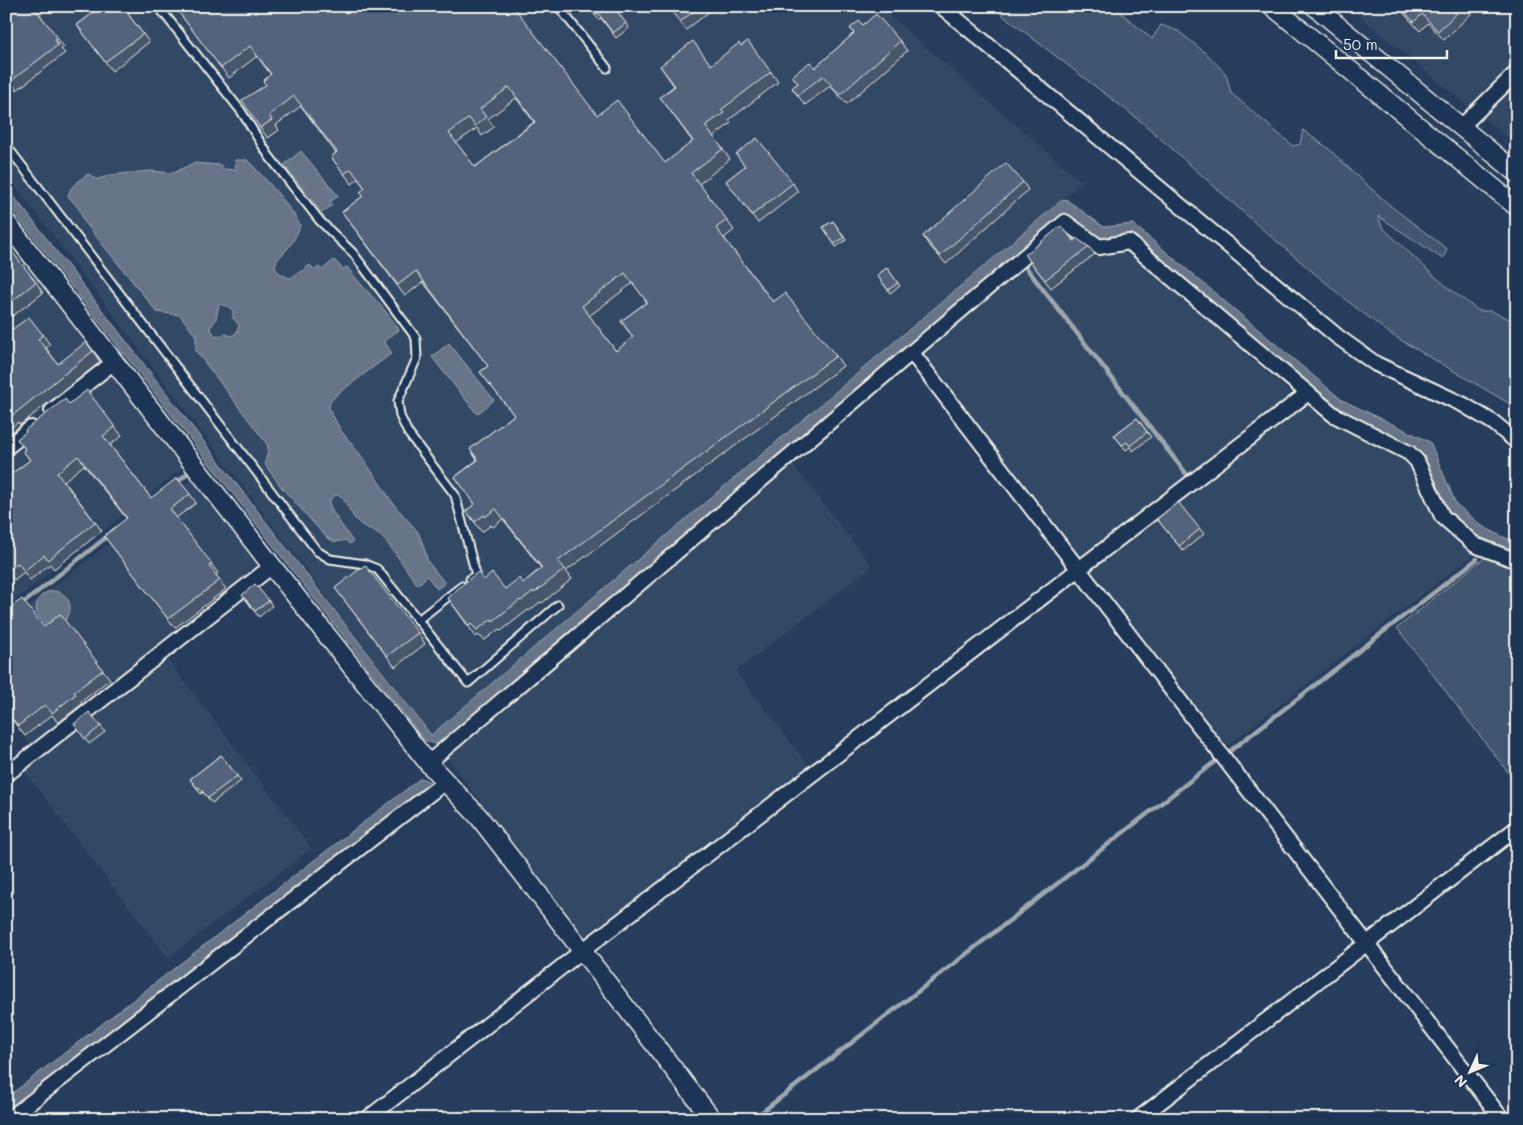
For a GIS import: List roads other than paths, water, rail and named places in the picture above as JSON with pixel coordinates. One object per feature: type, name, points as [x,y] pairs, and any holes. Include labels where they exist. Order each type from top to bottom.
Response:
[{"type":"street","points":[[941,6],[1338,337],[1376,364],[1464,405],[1494,423],[1517,442]]},
{"type":"street","points":[[1272,6],[1517,207]]},
{"type":"street","points":[[1314,6],[1517,173]]},
{"type":"street","points":[[1461,127],[1517,72]]},
{"type":"street","points":[[6,222],[272,566],[428,764],[479,817],[712,1119]]},
{"type":"street","points":[[428,764],[1066,222],[1099,247],[1129,242],[1334,415],[1409,453],[1417,461],[1442,516],[1475,545],[1517,561]]},
{"type":"street","points":[[912,353],[1502,1119]]},
{"type":"street","points":[[6,448],[114,362]]},
{"type":"street","points":[[367,1119],[582,951],[1308,393]]},
{"type":"street","points":[[6,775],[272,566]]},
{"type":"street","points":[[10,1119],[445,782]]},
{"type":"street","points":[[1138,1119],[1517,828]]},
{"type":"lane","points":[[158,6],[241,112],[270,156],[315,214],[352,253],[416,338],[417,358],[398,400],[400,416],[408,433],[455,495],[476,575],[418,620]]},
{"type":"lane","points":[[558,6],[607,68]]},
{"type":"lane","points":[[6,145],[317,550],[330,559],[365,564],[377,569],[468,683],[558,605]]},
{"type":"waterway","points":[[1024,265],[1188,476]]},
{"type":"waterway","points":[[176,483],[188,473]]},
{"type":"waterway","points":[[21,605],[109,535]]},
{"type":"waterway","points":[[1230,751],[1477,559]]},
{"type":"waterway","points":[[753,1119],[1217,760]]}]
